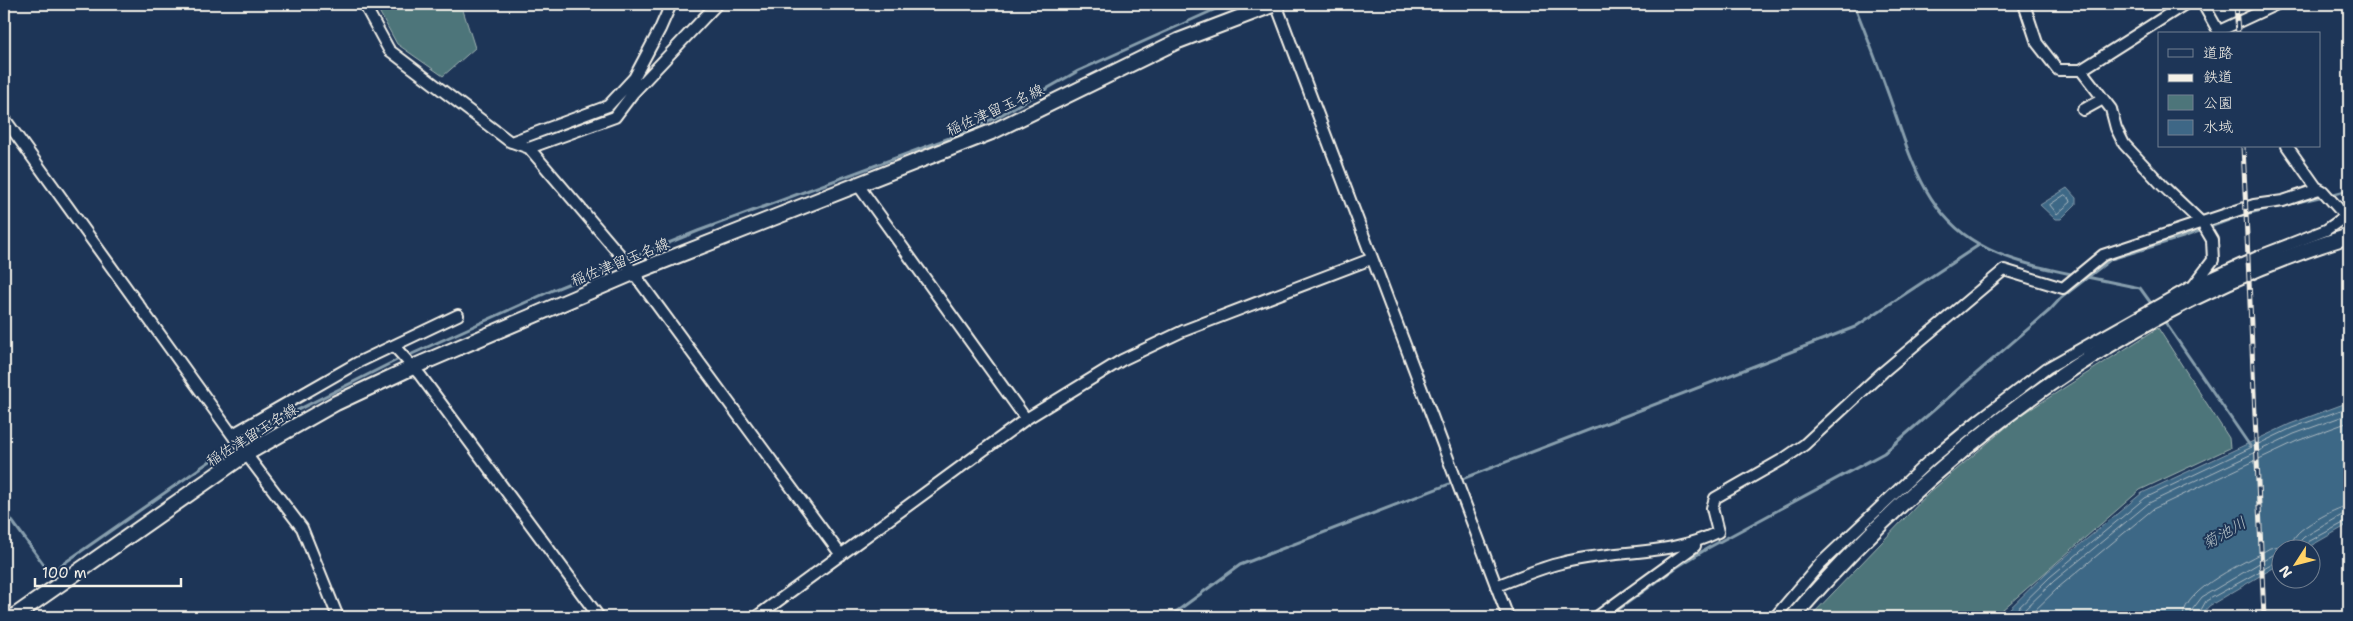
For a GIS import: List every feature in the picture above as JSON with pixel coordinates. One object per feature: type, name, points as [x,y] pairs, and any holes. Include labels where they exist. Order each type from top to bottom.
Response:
[{"type":"main road","name":"稲佐津留玉名線","points":[[13,617],[246,453],[336,403],[413,366],[631,270],[858,185],[994,131],[1178,41],[1276,4]]},
{"type":"main road","points":[[1793,617],[1860,545],[1943,466],[2006,414],[2055,379],[2103,348],[2200,296],[2267,266],[2349,236]]},
{"type":"street","points":[[364,4],[389,50],[510,142],[529,148],[621,256],[841,555]]},
{"type":"street","points":[[510,142],[608,106],[634,78],[660,29],[670,4]]},
{"type":"street","points":[[529,148],[615,117],[633,93],[717,4]]},
{"type":"street","points":[[1276,4],[1508,617]]},
{"type":"street","points":[[2024,4],[2037,43],[2058,70],[2081,70],[2185,4]]},
{"type":"street","points":[[2203,4],[2220,32],[2276,4]]},
{"type":"street","points":[[2081,70],[2111,109],[2116,128],[2124,144],[2202,224],[2212,240],[2213,260],[2193,286]]},
{"type":"street","points":[[2083,110],[2103,99]]},
{"type":"street","points":[[4,118],[302,528],[338,617]]},
{"type":"street","points":[[1775,617],[1821,563],[1929,462],[1980,419],[2047,368],[2118,326],[2193,286],[2262,255],[2326,230],[2347,215],[2321,190],[2289,148]]},
{"type":"street","points":[[858,185],[1026,419]]},
{"type":"street","points":[[1597,617],[1701,541],[1718,532],[1712,508],[1716,498],[1804,445],[1883,372],[2004,270],[2063,288],[2103,255],[2254,206],[2283,201],[2321,190]]},
{"type":"street","points":[[756,617],[1026,419],[1122,360],[1182,331],[1371,259]]},
{"type":"street","points":[[233,434],[357,363],[458,315]]},
{"type":"street","points":[[394,346],[413,366],[599,617]]},
{"type":"street","points":[[1496,586],[1562,562],[1676,548],[1701,541]]},
{"type":"green space","points":[[375,4],[461,4],[475,48],[443,76],[397,44]]},
{"type":"green space","points":[[2158,328],[2229,438],[2230,448],[2140,490],[1994,617],[1810,617],[1929,493],[2017,418]]},
{"type":"water","points":[[2067,188],[2076,198],[2076,204],[2061,219],[2055,219],[2040,205]]},
{"type":"water","name":"菊池川","points":[[2349,402],[2349,524],[2320,541],[2320,538],[2270,538],[2270,570],[2209,606],[2200,617],[2001,617],[2046,573],[2142,493],[2290,424]]},
{"type":"waterway","points":[[412,354],[553,290],[698,231],[963,133],[999,116],[1078,71],[1227,4]]},
{"type":"waterway","points":[[1854,4],[1920,179],[1944,216],[1960,231],[1990,250],[2026,263],[2076,275]]},
{"type":"waterway","points":[[2330,195],[2349,190]]},
{"type":"waterway","points":[[1608,617],[1677,567],[1708,548],[1884,453],[2050,310],[2061,298],[2111,259],[2183,237],[2245,214],[2324,196]]},
{"type":"waterway","points":[[1169,617],[1240,565],[1855,327],[1979,245]]},
{"type":"waterway","points":[[2087,277],[2140,288],[2153,306]]},
{"type":"waterway","points":[[2163,319],[2250,446]]},
{"type":"waterway","points":[[4,510],[50,573],[246,436],[397,360]]},
{"type":"railway","points":[[2236,4],[2238,32]]},
{"type":"railway","points":[[2243,148],[2264,617]]}]
